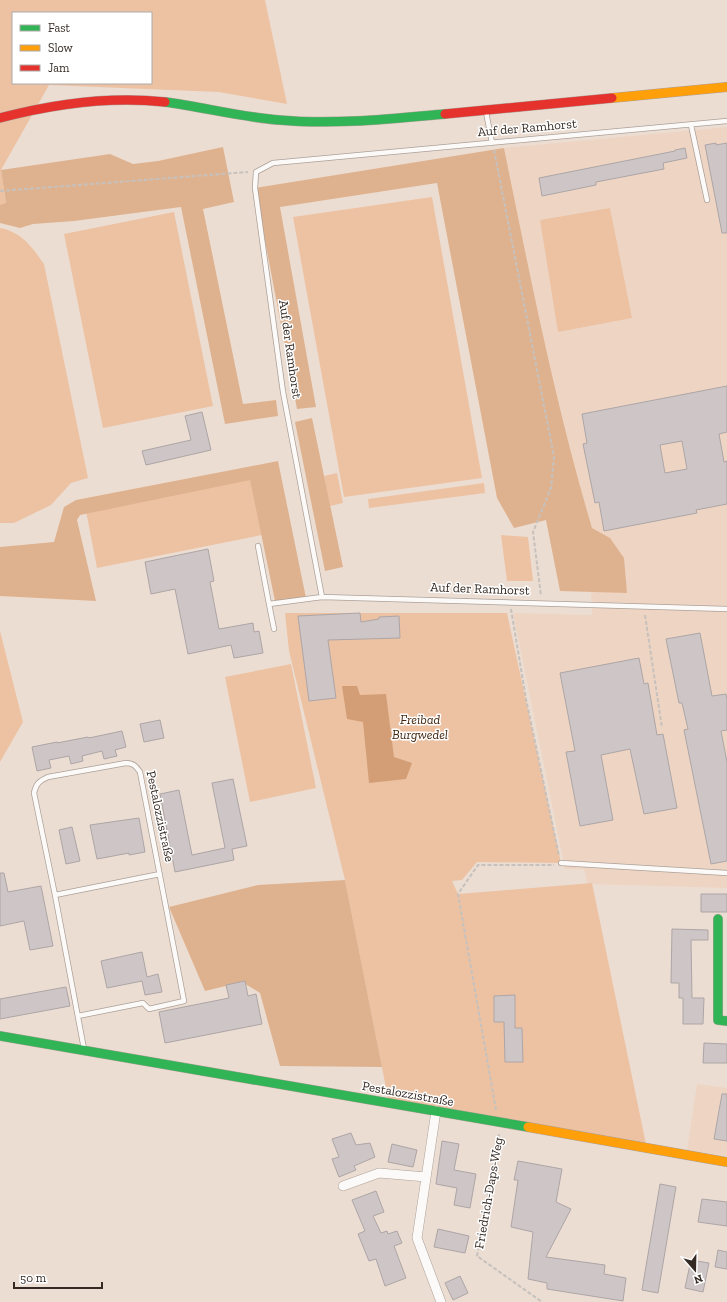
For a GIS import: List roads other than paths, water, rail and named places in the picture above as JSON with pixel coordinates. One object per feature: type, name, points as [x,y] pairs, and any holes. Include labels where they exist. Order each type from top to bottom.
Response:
[{"type":"street","name":"Auf der Ramhorst","points":[[0,118],[72,104],[110,101],[147,101],[182,104],[268,119],[313,122],[358,122],[727,88]]},
{"type":"street","points":[[718,919],[718,1020],[727,1021]]},
{"type":"street","name":"Pestalozzistraße","points":[[0,1036],[727,1162]]},
{"type":"street","points":[[436,1111],[417,1238],[441,1302]]},
{"type":"street","points":[[343,1186],[378,1173],[426,1177]]},
{"type":"lane","points":[[486,110],[492,143]]},
{"type":"lane","name":"Auf der Ramhorst","points":[[727,121],[273,163],[256,172],[255,188],[283,392],[322,597],[727,609]]},
{"type":"lane","points":[[691,125],[707,200]]},
{"type":"lane","points":[[258,546],[274,629]]},
{"type":"lane","points":[[269,604],[322,597]]},
{"type":"lane","name":"Pestalozzistraße","points":[[78,1016],[143,1003],[149,1009],[184,1001],[140,772],[132,763],[48,778],[40,781],[35,786],[34,793],[55,895],[84,1051]]},
{"type":"lane","points":[[561,863],[727,873]]},
{"type":"lane","name":"Pestalozzistraße","points":[[55,895],[160,874]]},
{"type":"park label","name":"Freibad Burgwedel","points":[[420,726]]}]
